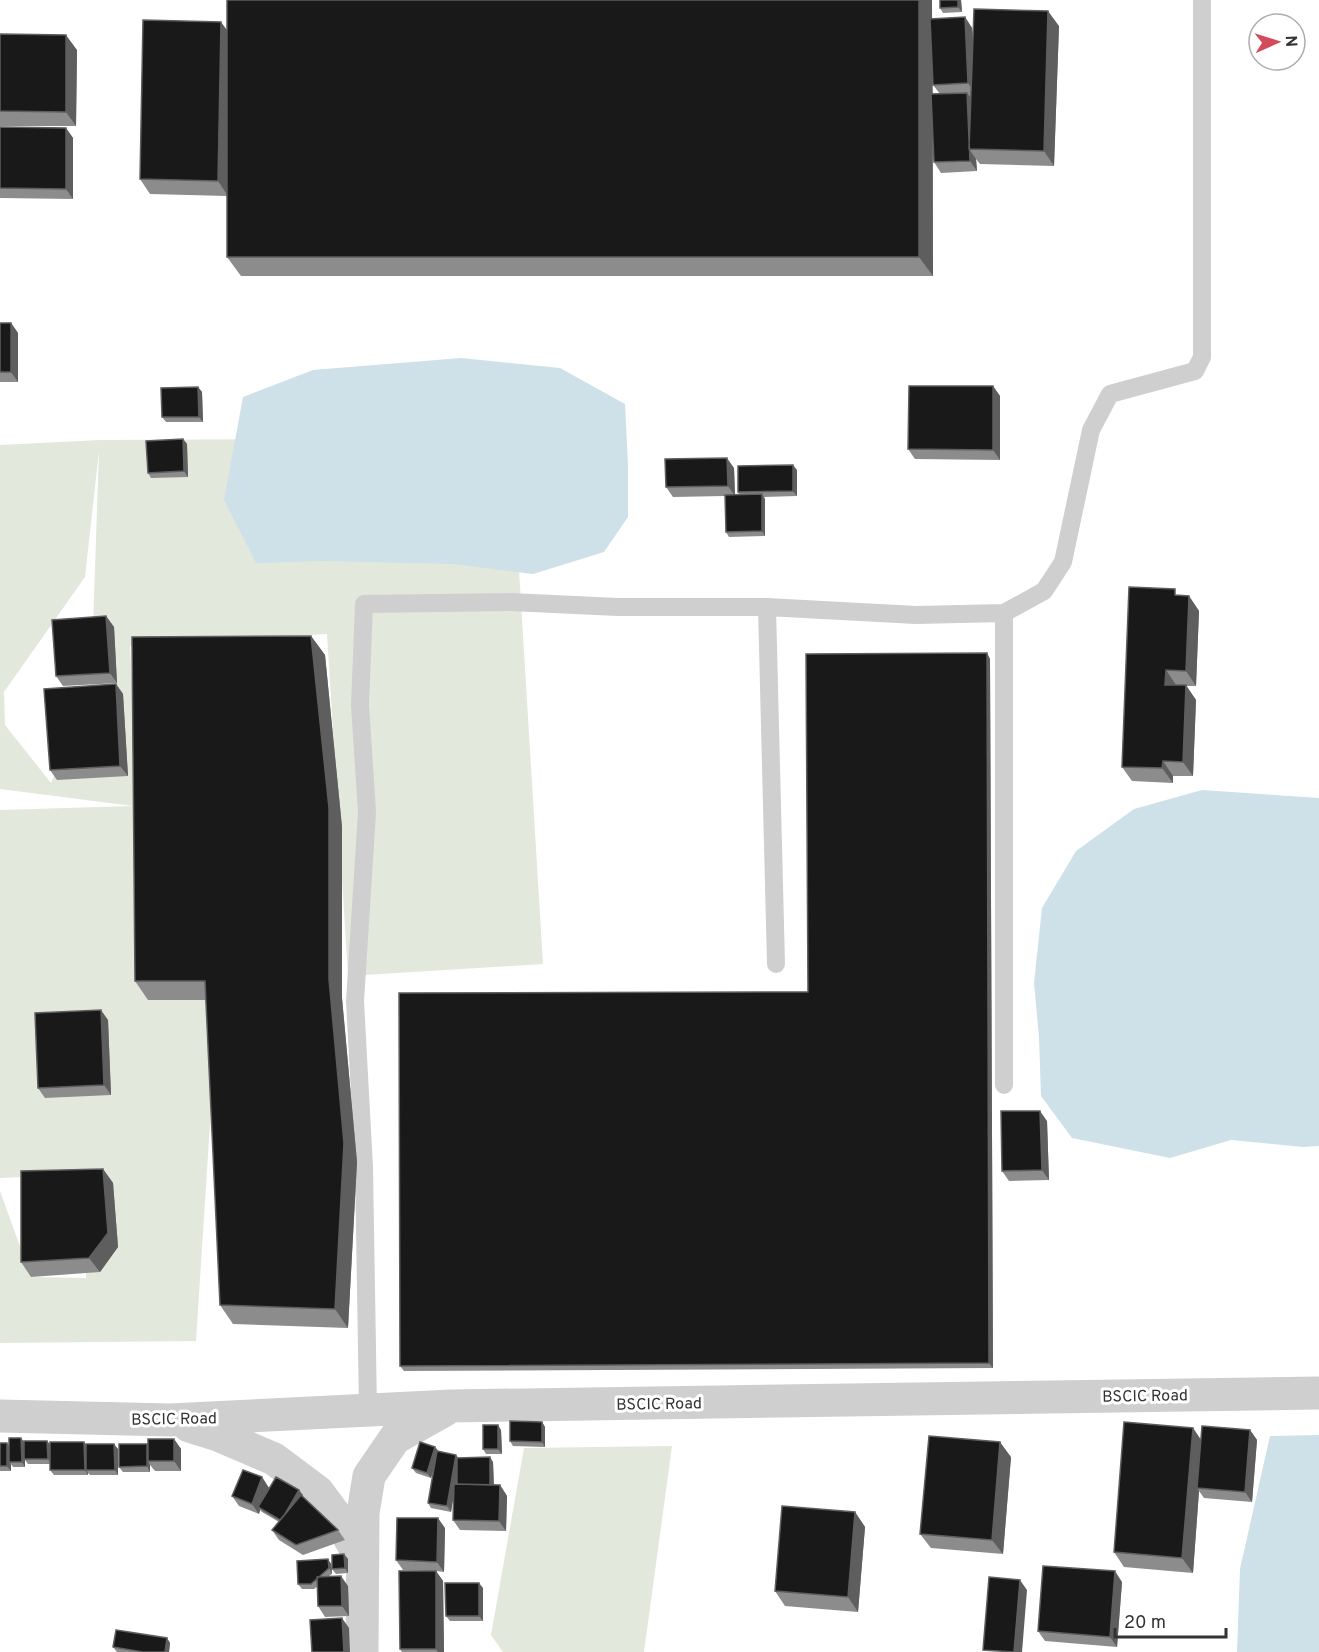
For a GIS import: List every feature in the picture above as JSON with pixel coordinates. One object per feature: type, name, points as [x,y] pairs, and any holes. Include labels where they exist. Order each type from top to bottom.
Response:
[{"type":"street","name":"BSCIC Road","points":[[0,1416],[170,1420],[451,1406],[1319,1393]]},
{"type":"street","points":[[362,1652],[363,1513],[369,1476],[395,1438],[451,1406]]},
{"type":"street","points":[[170,1420],[218,1435],[274,1459],[318,1492],[341,1523],[362,1560]]},
{"type":"lane","points":[[368,1410],[364,1167],[355,1001],[367,812],[360,705],[364,604],[510,602],[618,607],[767,607],[915,615],[1004,614],[1044,591],[1063,562],[1091,430],[1110,394],[1195,371],[1202,357],[1202,0]]},
{"type":"lane","points":[[767,607],[776,964]]},
{"type":"lane","points":[[1004,614],[1004,1085]]},
{"type":"shaded area","points":[[461,358],[560,368],[625,404],[628,517],[604,552],[533,574],[453,564],[325,561],[256,563],[224,500],[243,397],[313,370]]},
{"type":"shaded area","points":[[511,438],[543,964],[348,976],[327,634],[130,646],[148,1000],[218,1000],[196,1341],[0,1343],[0,1191],[31,1277],[86,1278],[88,1174],[0,1178],[0,810],[133,806],[0,789],[0,445],[100,440]],"holes":[[[99,451],[91,685],[51,783],[5,725],[4,692],[85,577]]]},
{"type":"shaded area","points":[[1202,790],[1319,798],[1319,1146],[1303,1147],[1231,1140],[1170,1158],[1072,1138],[1041,1096],[1034,983],[1042,908],[1076,851],[1134,809]]},
{"type":"shaded area","points":[[1319,1435],[1319,1652],[1237,1652],[1240,1569],[1270,1436]]},
{"type":"shaded area","points":[[672,1446],[644,1652],[503,1652],[491,1635],[524,1448]]},
{"type":"building","points":[[227,0],[919,0],[919,257],[227,257]]},
{"type":"building","points":[[940,0],[958,0],[958,7],[940,8]]},
{"type":"building","points":[[974,9],[1048,11],[1044,151],[969,149]]},
{"type":"building","points":[[965,17],[968,83],[933,85],[930,19]]},
{"type":"building","points":[[143,20],[221,22],[218,181],[140,179]]},
{"type":"building","points":[[0,34],[66,35],[66,112],[0,111]]},
{"type":"building","points":[[967,93],[970,161],[934,162],[931,94]]},
{"type":"building","points":[[0,127],[66,128],[66,189],[0,188]]},
{"type":"building","points":[[0,323],[11,323],[11,372],[0,372]]},
{"type":"building","points":[[909,386],[993,386],[993,450],[908,449]]},
{"type":"building","points":[[198,387],[199,417],[162,417],[161,388]]},
{"type":"building","points":[[183,439],[184,471],[148,473],[146,441]]},
{"type":"building","points":[[727,458],[728,486],[666,487],[665,459]]},
{"type":"building","points":[[793,465],[793,491],[738,492],[738,466]]},
{"type":"building","points":[[762,494],[762,531],[726,532],[725,495]]},
{"type":"building","points":[[1129,587],[1175,589],[1175,595],[1189,596],[1186,671],[1166,670],[1165,685],[1186,685],[1183,762],[1163,761],[1162,768],[1122,767]]},
{"type":"building","points":[[106,616],[110,673],[56,676],[52,620]]},
{"type":"building","points":[[311,636],[329,808],[329,979],[344,1143],[335,1309],[220,1305],[205,981],[135,981],[132,637]]},
{"type":"building","points":[[987,653],[989,1363],[400,1366],[399,993],[808,992],[806,654]]},
{"type":"building","points":[[116,684],[120,766],[50,770],[44,689]]},
{"type":"building","points":[[101,1010],[104,1085],[38,1088],[35,1013]]},
{"type":"building","points":[[1001,1111],[1040,1111],[1042,1170],[1002,1171]]},
{"type":"building","points":[[103,1169],[108,1233],[89,1258],[21,1262],[21,1171]]},
{"type":"building","points":[[510,1421],[542,1422],[542,1442],[510,1441]]},
{"type":"building","points":[[1124,1422],[1193,1428],[1182,1558],[1114,1552]]},
{"type":"building","points":[[483,1425],[498,1425],[498,1449],[483,1449]]},
{"type":"building","points":[[1202,1426],[1250,1430],[1245,1492],[1197,1488]]},
{"type":"building","points":[[929,1436],[1000,1442],[992,1540],[920,1534]]},
{"type":"building","points":[[9,1438],[21,1438],[22,1462],[9,1462]]},
{"type":"building","points":[[148,1439],[174,1439],[174,1461],[148,1461]]},
{"type":"building","points":[[24,1441],[47,1441],[48,1459],[24,1459]]},
{"type":"building","points":[[50,1442],[84,1442],[85,1470],[50,1470]]},
{"type":"building","points":[[420,1442],[435,1447],[427,1473],[412,1468]]},
{"type":"building","points":[[0,1443],[7,1443],[7,1466],[0,1466]]},
{"type":"building","points":[[86,1444],[114,1444],[115,1470],[86,1470]]},
{"type":"building","points":[[119,1444],[147,1444],[147,1466],[119,1467]]},
{"type":"building","points":[[437,1451],[456,1455],[447,1506],[428,1503]]},
{"type":"building","points":[[490,1457],[490,1485],[457,1484],[457,1458]]},
{"type":"building","points":[[243,1470],[262,1477],[252,1504],[232,1496]]},
{"type":"building","points":[[276,1477],[299,1490],[280,1520],[258,1507]]},
{"type":"building","points":[[454,1484],[500,1485],[499,1521],[453,1520]]},
{"type":"building","points":[[301,1495],[338,1530],[296,1545],[272,1530]]},
{"type":"building","points":[[782,1506],[855,1512],[848,1597],[775,1591]]},
{"type":"building","points":[[397,1518],[438,1518],[437,1562],[396,1560]]},
{"type":"building","points":[[344,1554],[345,1568],[332,1569],[332,1555]]},
{"type":"building","points":[[328,1559],[329,1568],[311,1584],[298,1584],[297,1561]]},
{"type":"building","points":[[1043,1566],[1115,1571],[1110,1637],[1038,1631]]},
{"type":"building","points":[[399,1571],[436,1571],[436,1649],[400,1649]]},
{"type":"building","points":[[341,1576],[342,1606],[318,1606],[317,1577]]},
{"type":"building","points":[[989,1577],[1020,1580],[1014,1652],[983,1650]]},
{"type":"building","points":[[445,1583],[479,1583],[479,1616],[446,1616]]},
{"type":"building","points":[[342,1618],[344,1652],[312,1652],[310,1620]]},
{"type":"building","points":[[116,1630],[167,1638],[165,1652],[143,1652],[113,1647]]}]
